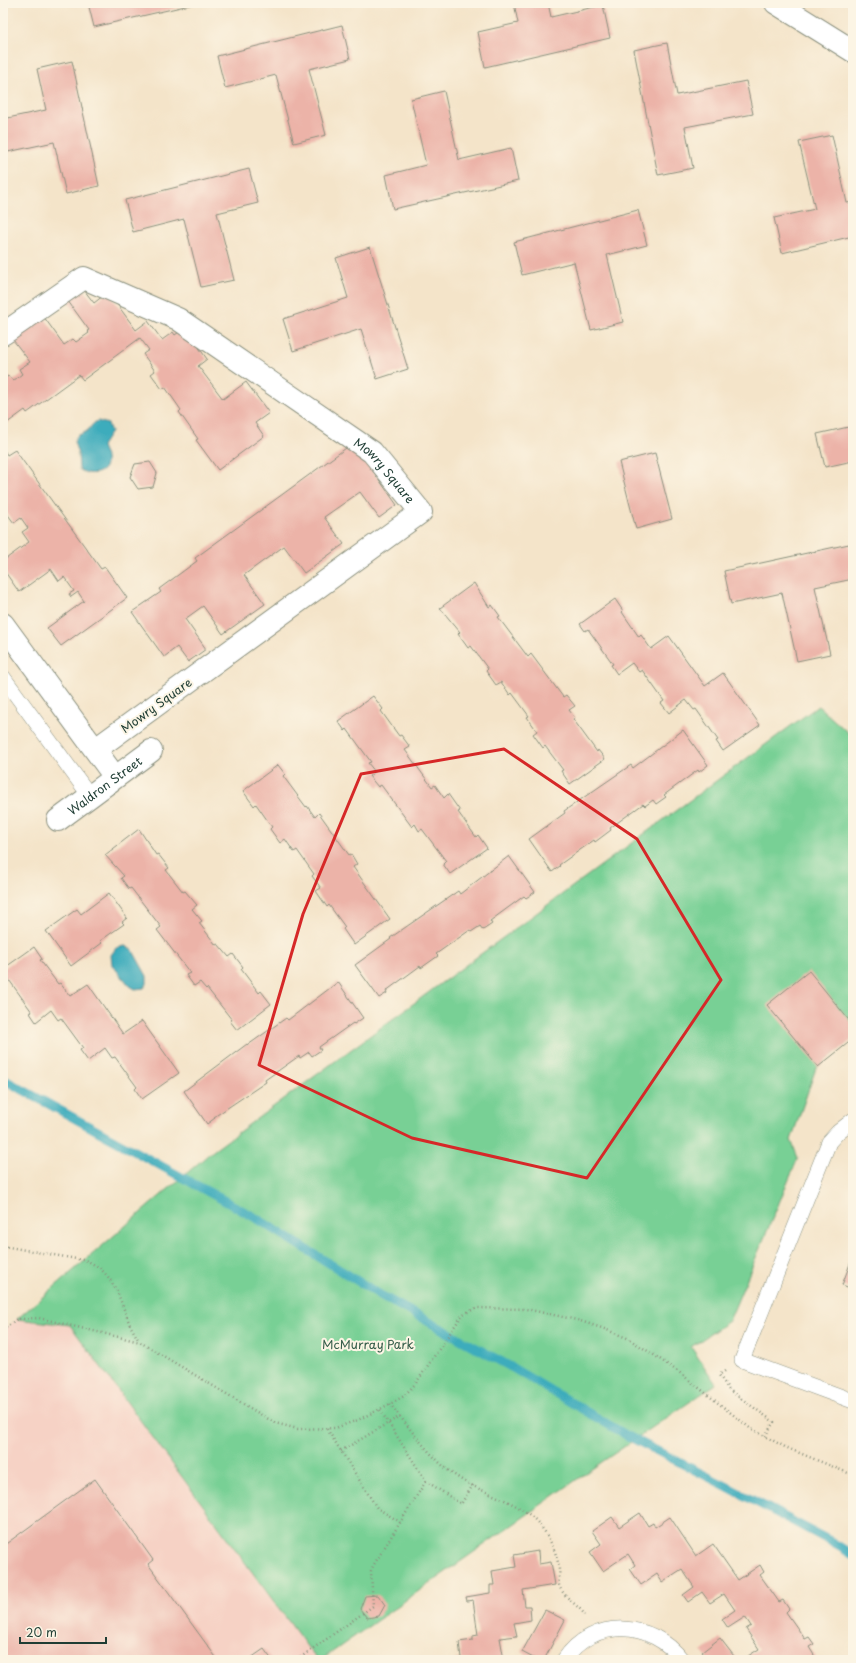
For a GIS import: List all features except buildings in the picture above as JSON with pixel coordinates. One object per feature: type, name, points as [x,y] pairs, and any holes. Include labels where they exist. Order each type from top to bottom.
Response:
[{"type":"street","points":[[776,3],[853,51]]},
{"type":"street","name":"Mowry Square","points":[[3,334],[84,278],[178,319],[372,452],[421,512],[96,749]]},
{"type":"street","points":[[3,624],[115,776]]},
{"type":"street","name":"Waldron Street","points":[[58,820],[151,750]]},
{"type":"lane","points":[[3,677],[90,796]]},
{"type":"lane","points":[[853,1120],[838,1132],[829,1142],[742,1360],[853,1401]]},
{"type":"lane","points":[[564,1660],[580,1641],[597,1632],[610,1629],[632,1629],[655,1636],[674,1649],[682,1660]]},
{"type":"path","points":[[3,1246],[88,1261],[100,1268],[109,1278],[117,1292],[130,1325],[140,1342]]},
{"type":"path","points":[[3,1330],[17,1319],[39,1318],[140,1342],[275,1423],[298,1429],[327,1429],[345,1426],[380,1410],[404,1396],[463,1314],[469,1310],[477,1308],[526,1309],[577,1320],[627,1338],[680,1373],[750,1428],[785,1447],[853,1475]]},
{"type":"path","points":[[742,1360],[719,1375],[729,1390],[774,1422],[765,1436]]},
{"type":"path","points":[[390,1404],[442,1465],[457,1477],[520,1508],[538,1523],[555,1553],[559,1568],[559,1585],[566,1595],[579,1607],[597,1632]]},
{"type":"path","points":[[380,1410],[426,1481],[461,1504],[473,1485]]},
{"type":"path","points":[[341,1451],[389,1424],[400,1416]]},
{"type":"path","points":[[327,1429],[377,1508],[400,1522]]},
{"type":"path","points":[[297,1660],[373,1606],[371,1571],[426,1481]]},
{"type":"highlighted area","points":[[504,749],[637,839],[721,980],[587,1178],[412,1138],[259,1065],[303,914],[361,774]]},
{"type":"shaded area","points":[[17,1319],[70,1325],[317,1660],[3,1660],[3,1330]]},
{"type":"green space","name":"McMurray Park","points":[[818,706],[853,737],[853,1038],[816,1068],[791,1140],[798,1158],[729,1321],[691,1347],[716,1384],[596,1466],[321,1660],[317,1660],[70,1325],[17,1319],[209,1154]]},
{"type":"water","points":[[98,421],[108,424],[111,432],[102,446],[106,456],[106,464],[101,471],[93,474],[83,472],[79,469],[78,454],[74,442],[76,437],[86,432]]},
{"type":"water","points":[[125,946],[132,949],[147,976],[147,984],[144,988],[135,989],[130,986],[112,965],[111,955],[116,948]]},
{"type":"waterway","points":[[3,1079],[256,1218],[382,1296],[511,1367],[626,1435],[832,1542],[853,1555]]}]
